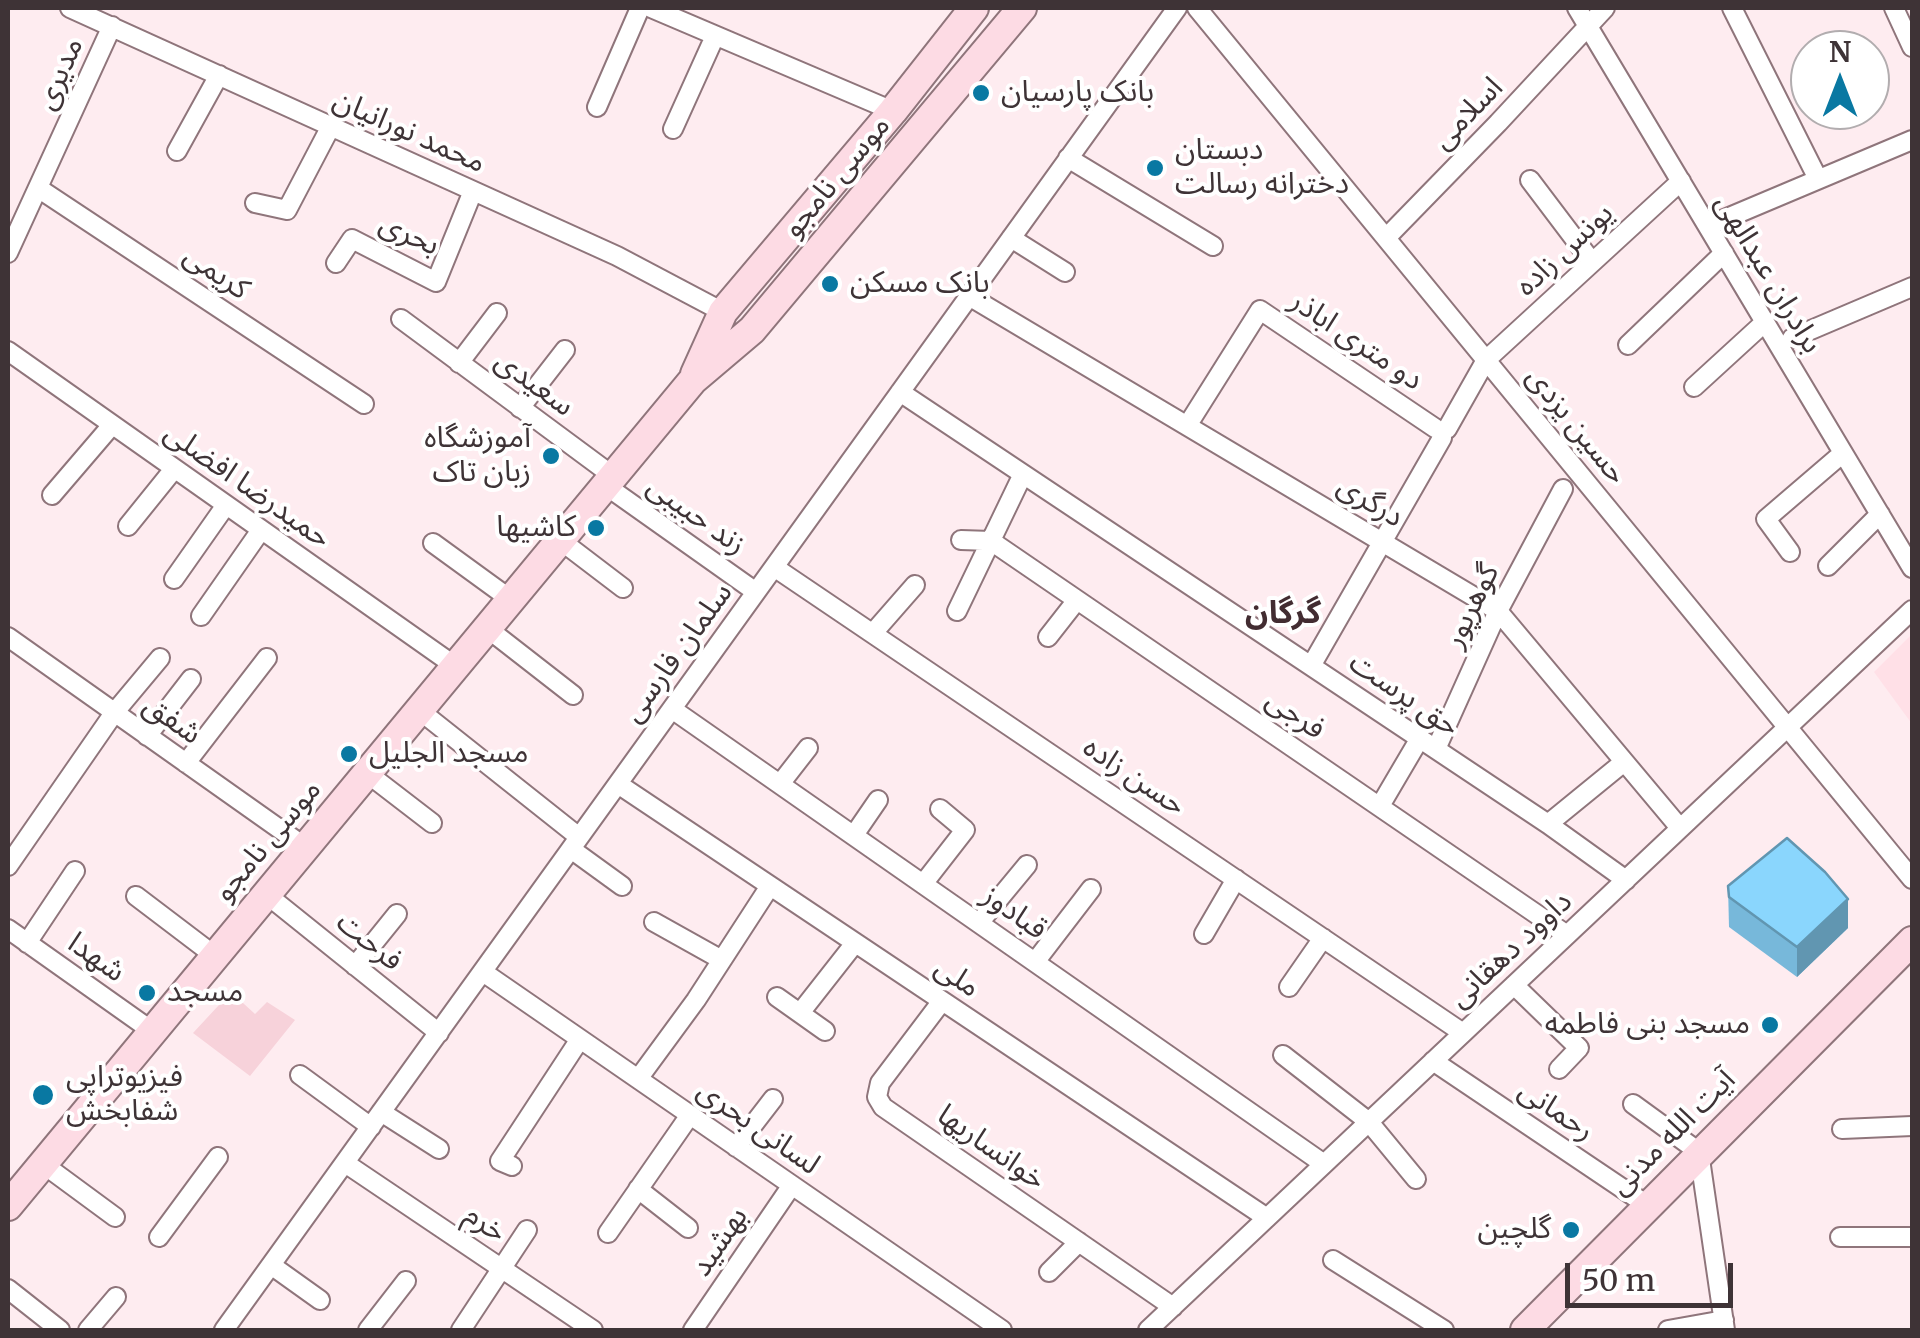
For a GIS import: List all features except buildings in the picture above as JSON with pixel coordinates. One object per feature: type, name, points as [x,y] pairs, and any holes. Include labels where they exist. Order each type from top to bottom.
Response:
[{"type":"main road","name":"موسی نامجو","points":[[693,380],[723,312],[893,111],[974,8]]},
{"type":"main road","name":"موسی نامجو","points":[[8,1206],[693,380],[752,330],[1022,8]]},
{"type":"main road","points":[[893,111],[918,132]]},
{"type":"main road","name":"آیت الله مدنی","points":[[1525,1330],[1912,941]]},
{"type":"street","name":"محمد نورانیان","points":[[70,8],[617,256],[723,312]]},
{"type":"street","points":[[597,107],[640,8]]},
{"type":"street","points":[[652,8],[683,14],[715,36],[893,111]]},
{"type":"street","name":"سلمان فارسی","points":[[224,1330],[1176,8]]},
{"type":"street","name":"حسین یزدی","points":[[1196,8],[1912,879]]},
{"type":"street","name":"برادران عبدالهی","points":[[1577,8],[1912,568]]},
{"type":"street","name":"اسلامی","points":[[1386,238],[1605,8]]},
{"type":"street","points":[[1732,8],[1818,180]]},
{"type":"street","points":[[1894,8],[1912,47]]},
{"type":"street","name":"مدیری","points":[[8,253],[112,26]]},
{"type":"street","points":[[673,130],[715,36]]},
{"type":"street","points":[[177,151],[218,75]]},
{"type":"street","points":[[255,203],[287,210],[331,126]]},
{"type":"street","points":[[1708,226],[1912,140]]},
{"type":"street","points":[[1068,158],[1213,246]]},
{"type":"street","points":[[1530,180],[1592,262]]},
{"type":"street","name":"یونس زاده","points":[[1311,666],[1441,432],[1486,360],[1681,180]]},
{"type":"street","name":"کریمی","points":[[38,188],[364,404]]},
{"type":"street","name":"بحری","points":[[336,263],[352,240],[436,282],[473,191]]},
{"type":"street","points":[[1011,238],[1065,272]]},
{"type":"street","points":[[1628,345],[1724,253]]},
{"type":"street","points":[[1792,338],[1912,288]]},
{"type":"street","name":"درگری","points":[[969,296],[1498,611],[1680,828]]},
{"type":"street","name":"دو متری اباذر","points":[[1187,426],[1260,310],[1441,432]]},
{"type":"street","points":[[458,363],[497,313]]},
{"type":"street","name":"سعیدی","points":[[402,319],[609,481]]},
{"type":"street","points":[[1694,387],[1766,322]]},
{"type":"street","points":[[520,408],[565,350]]},
{"type":"street","name":"حمیدرضا افضلی","points":[[9,356],[455,666]]},
{"type":"street","name":"حق پرست","points":[[900,392],[1428,743],[1626,880]]},
{"type":"street","points":[[52,495],[112,425]]},
{"type":"street","points":[[1790,552],[1766,518],[1843,452]]},
{"type":"street","points":[[128,526],[174,468]]},
{"type":"street","points":[[957,611],[1023,474]]},
{"type":"street","name":"زند حبیبی","points":[[609,481],[756,592]]},
{"type":"street","name":"گوهرپور","points":[[1380,806],[1428,743],[1562,489]]},
{"type":"street","points":[[174,579],[226,505]]},
{"type":"street","points":[[1828,566],[1880,514]]},
{"type":"street","points":[[201,616],[262,530]]},
{"type":"street","points":[[560,540],[623,588]]},
{"type":"street","points":[[961,540],[991,541]]},
{"type":"street","name":"فرجی","points":[[991,541],[1567,935]]},
{"type":"street","points":[[434,543],[510,600]]},
{"type":"street","name":"حسن زاده","points":[[774,567],[1464,1033]]},
{"type":"street","points":[[873,634],[915,584]]},
{"type":"street","points":[[1048,637],[1077,600]]},
{"type":"street","name":"داوود دهقانی","points":[[1148,1330],[1912,610]]},
{"type":"street","points":[[487,628],[573,696]]},
{"type":"street","name":"شفق","points":[[8,638],[305,847]]},
{"type":"street","points":[[8,866],[114,713],[160,658]]},
{"type":"street","points":[[186,763],[268,658]]},
{"type":"street","points":[[147,736],[191,679]]},
{"type":"street","name":"قبادوز","points":[[672,709],[1324,1164]]},
{"type":"street","points":[[419,710],[622,886]]},
{"type":"street","points":[[780,784],[808,748]]},
{"type":"street","points":[[1548,824],[1624,762]]},
{"type":"street","points":[[367,773],[432,823]]},
{"type":"street","name":"ملی","points":[[618,784],[1266,1218]]},
{"type":"street","points":[[854,836],[878,800]]},
{"type":"street","points":[[924,884],[966,830],[940,809]]},
{"type":"street","points":[[980,923],[1026,865]]},
{"type":"street","points":[[28,943],[74,872]]},
{"type":"street","points":[[1204,934],[1236,879]]},
{"type":"street","points":[[638,1079],[696,1000],[770,886]]},
{"type":"street","points":[[1035,962],[1091,889]]},
{"type":"street","name":"فرحت","points":[[266,894],[438,1033]]},
{"type":"street","points":[[136,896],[215,956]]},
{"type":"street","points":[[355,966],[398,914]]},
{"type":"street","points":[[654,922],[722,960]]},
{"type":"street","name":"شهدا","points":[[8,929],[152,1031]]},
{"type":"street","points":[[1289,987],[1324,938]]},
{"type":"street","points":[[800,1013],[855,942]]},
{"type":"street","name":"لسانی بحری","points":[[483,972],[1002,1330]]},
{"type":"street","points":[[1514,985],[1578,1048],[1559,1070]]},
{"type":"street","points":[[777,997],[825,1031]]},
{"type":"street","name":"خوانساریها","points":[[942,1001],[880,1083],[877,1097],[883,1107],[1172,1307]]},
{"type":"street","points":[[512,1166],[500,1161],[580,1039]]},
{"type":"street","points":[[1283,1055],[1369,1122],[1416,1179]]},
{"type":"street","name":"رحمانی","points":[[1433,1061],[1647,1206]]},
{"type":"street","points":[[300,1075],[376,1119],[439,1149]]},
{"type":"street","points":[[736,1147],[773,1099]]},
{"type":"street","points":[[1633,1104],[1700,1152],[1724,1325],[1668,1330]]},
{"type":"street","points":[[608,1233],[690,1114]]},
{"type":"street","points":[[1842,1129],[1912,1126]]},
{"type":"street","points":[[159,1237],[218,1157]]},
{"type":"street","name":"خرم","points":[[345,1163],[592,1330]]},
{"type":"street","points":[[43,1164],[115,1217]]},
{"type":"street","name":"بهشید","points":[[693,1330],[792,1185]]},
{"type":"street","points":[[638,1189],[688,1228]]},
{"type":"street","points":[[461,1330],[527,1230]]},
{"type":"street","points":[[1840,1237],[1912,1238]]},
{"type":"street","points":[[1049,1272],[1078,1242]]},
{"type":"street","points":[[1333,1260],[1444,1330]]},
{"type":"street","points":[[272,1265],[320,1300]]},
{"type":"street","points":[[368,1330],[406,1281]]},
{"type":"street","points":[[8,1289],[60,1330]]},
{"type":"street","points":[[88,1330],[116,1297]]},
{"type":"shaded area","points":[[1912,634],[1912,724],[1874,672]]},
{"type":"shaded area","points":[[231,992],[255,1014],[267,1002],[295,1020],[250,1076],[193,1033]]},
{"type":"place","name":"بانک پارسیان","points":[[981,93]]},
{"type":"place","name":"دبستان دخترانه رسالت","points":[[1155,168]]},
{"type":"place","name":"بانک مسکن","points":[[830,284]]},
{"type":"place","name":"آموزشگاه زبان تاک","points":[[551,456]]},
{"type":"place","name":"کاشیها","points":[[596,528]]},
{"type":"place","name":"مسجد الجلیل","points":[[349,754]]},
{"type":"place","name":"مسجد","points":[[147,993]]},
{"type":"place","name":"مسجد بنی فاطمه","points":[[1770,1025]]},
{"type":"place","name":"فیزیوتراپی شفابخش","points":[[43,1095]]},
{"type":"place","name":"گلچین","points":[[1571,1230]]},
{"type":"district","name":"گرگان","points":[[1283,614]]}]
